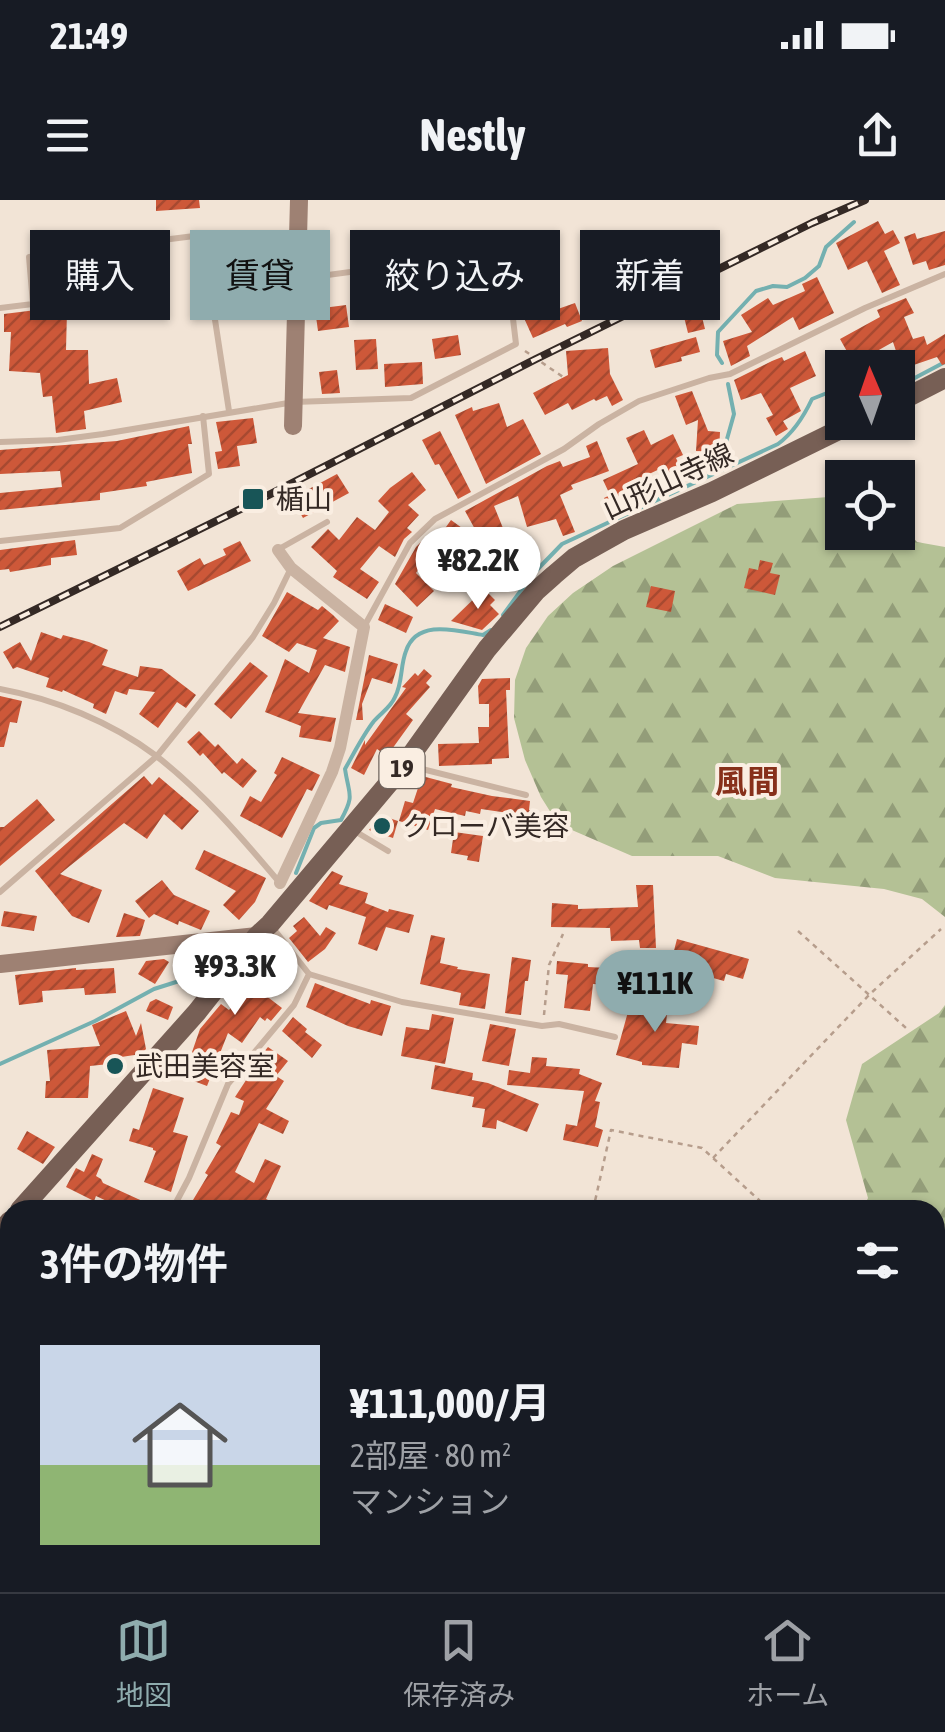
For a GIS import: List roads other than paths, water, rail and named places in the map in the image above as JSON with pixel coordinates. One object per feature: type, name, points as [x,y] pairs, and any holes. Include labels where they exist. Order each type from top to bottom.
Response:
[{"type":"main road","points":[[298,200],[298,230]]},
{"type":"main road","points":[[293,426],[296,320]]},
{"type":"main road","points":[[915,393],[945,378]]},
{"type":"main road","name":"山形山寺線","points":[[29,1200],[352,830],[487,649],[536,592],[574,558],[624,530],[825,437]]},
{"type":"main road","points":[[0,964],[264,930]]},
{"type":"street","points":[[278,550],[291,568],[364,626],[340,748],[280,883]]},
{"type":"lane","points":[[0,308],[33,304],[29,257],[190,237]]},
{"type":"lane","points":[[0,442],[88,436],[294,402],[411,398],[516,344],[505,250],[330,274]]},
{"type":"lane","points":[[364,626],[410,542],[450,510],[541,462],[639,402],[730,374],[945,274]]},
{"type":"lane","points":[[215,320],[229,411]]},
{"type":"lane","points":[[0,541],[120,528],[209,474],[203,416]]},
{"type":"lane","points":[[278,550],[327,522]]},
{"type":"lane","points":[[0,892],[156,756],[253,637],[291,568]]},
{"type":"lane","points":[[0,689],[29,694],[97,721],[156,756],[196,792],[280,883]]},
{"type":"lane","points":[[404,764],[526,795]]},
{"type":"lane","points":[[352,830],[388,851]]},
{"type":"lane","points":[[264,930],[309,974],[402,1002],[542,1026],[559,1024],[615,1038]]},
{"type":"lane","points":[[177,1200],[228,1084],[294,1004],[309,974]]},
{"type":"waterway","points":[[722,363],[717,355],[718,332],[756,291],[787,287],[805,278],[819,266],[826,247],[854,222]]},
{"type":"waterway","points":[[915,378],[945,362]]},
{"type":"waterway","points":[[718,471],[734,414],[728,384]]},
{"type":"waterway","points":[[503,615],[533,574],[562,544],[778,444],[798,424],[812,399],[825,394]]},
{"type":"waterway","points":[[296,873],[314,828],[341,820],[350,795],[345,769],[370,726],[393,701],[411,641],[429,630],[483,635],[491,630]]},
{"type":"waterway","points":[[0,1064],[154,989],[217,969],[232,948]]},
{"type":"railway","points":[[0,627],[536,359],[865,200]]},
{"type":"place","name":"楯山","points":[[253,499]]},
{"type":"place","name":"クローバ美容","points":[[382,826]]},
{"type":"place","name":"武田美容室","points":[[115,1066]]},
{"type":"district","name":"風間","points":[[747,781]]}]
